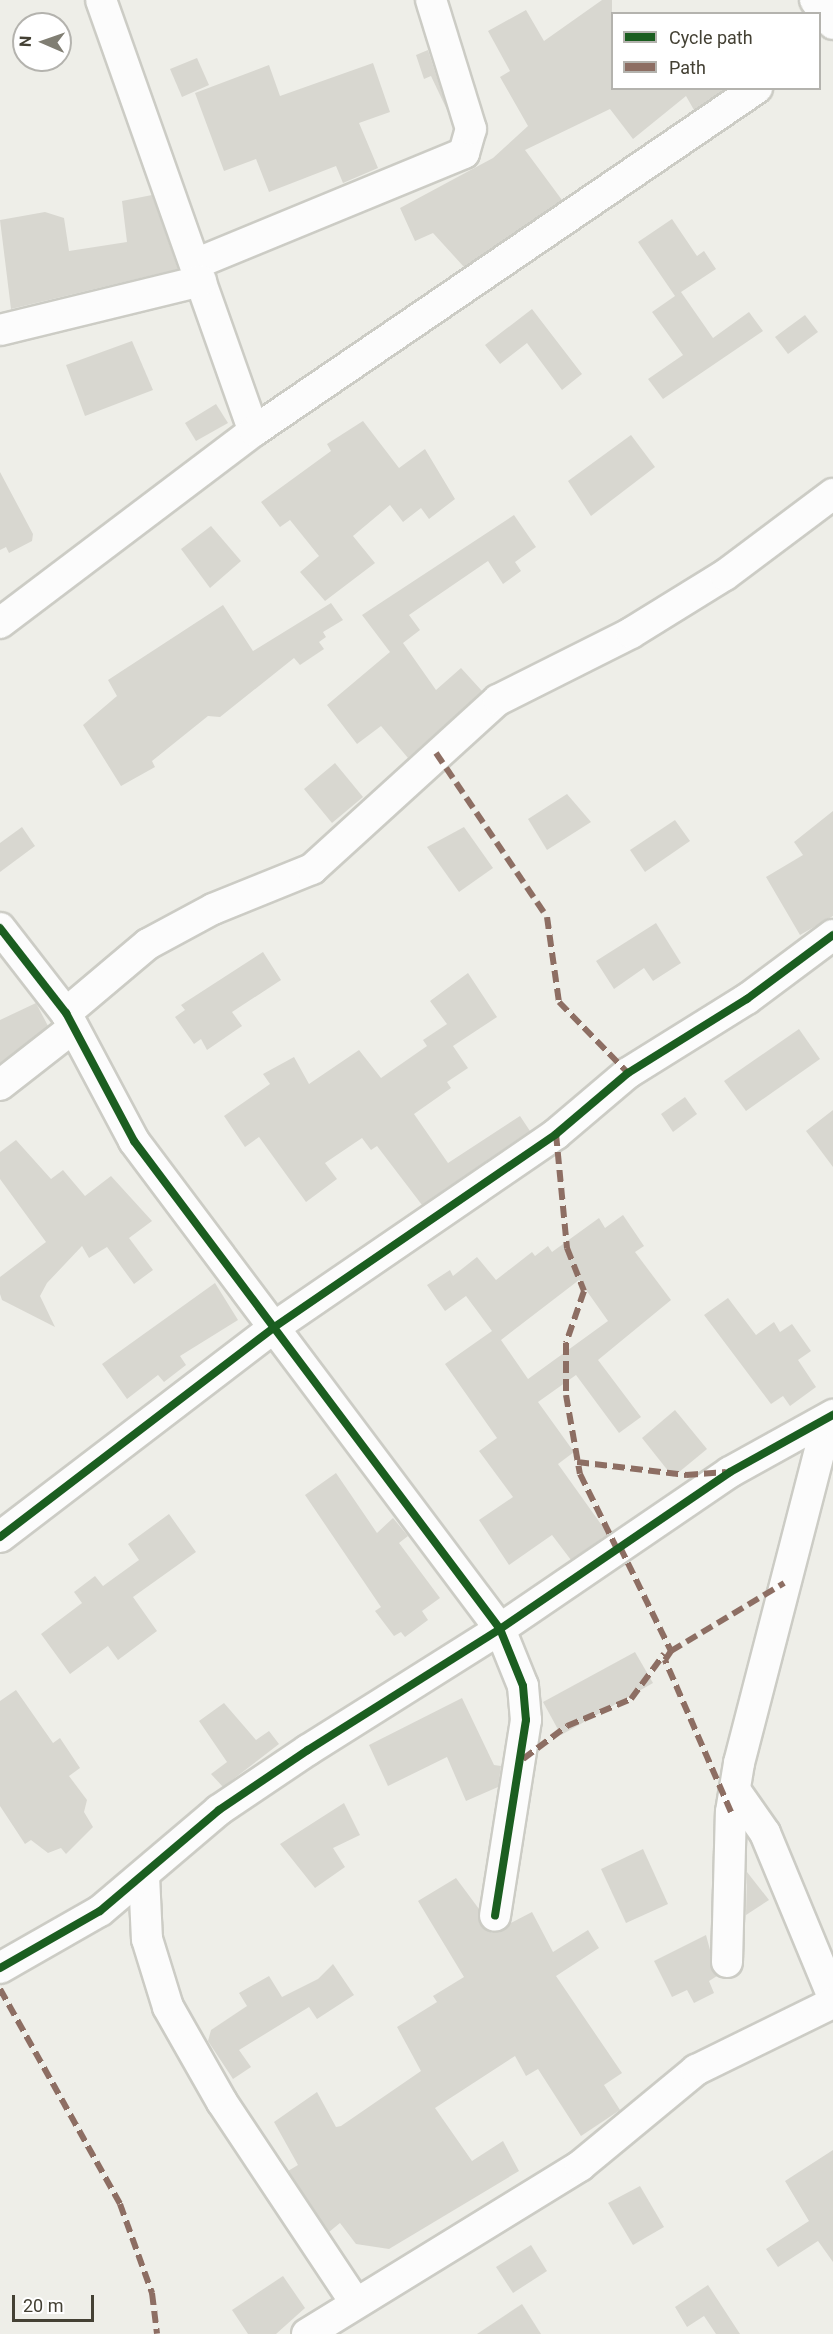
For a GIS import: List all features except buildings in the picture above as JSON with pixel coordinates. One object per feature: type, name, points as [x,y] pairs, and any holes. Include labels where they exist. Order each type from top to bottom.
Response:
[{"type":"street","points":[[101,0],[254,431]]},
{"type":"street","points":[[0,330],[198,272],[464,153],[471,129],[431,0]]},
{"type":"street","points":[[816,0],[833,24]]},
{"type":"street","points":[[0,623],[254,431],[754,90]]},
{"type":"street","points":[[0,1085],[148,944],[213,909],[312,869],[498,700],[650,621],[725,575],[833,494]]},
{"type":"street","points":[[0,928],[69,1021],[134,1141],[500,1629],[523,1686],[526,1720],[495,1916]]},
{"type":"street","points":[[0,1536],[273,1328],[556,1134],[628,1073],[747,999],[833,935]]},
{"type":"street","points":[[0,1968],[100,1911],[219,1810],[500,1629],[730,1472],[831,1417]]},
{"type":"street","points":[[727,1962],[735,1790],[831,1417]]},
{"type":"street","points":[[735,1790],[765,1833],[833,1997]]},
{"type":"street","points":[[144,1876],[147,1939],[168,2007],[222,2102],[354,2301]]},
{"type":"street","points":[[307,2334],[354,2301],[570,2173],[696,2070],[833,2003]]},
{"type":"marked path","points":[[436,753],[547,917],[559,1002],[628,1073]]},
{"type":"marked path","points":[[556,1134],[567,1248],[584,1291],[566,1343],[566,1395],[580,1474],[617,1549]]},
{"type":"marked path","points":[[577,1462],[686,1475],[726,1472]]},
{"type":"marked path","points":[[620,1547],[671,1651]]},
{"type":"marked path","points":[[731,1812],[665,1660],[671,1651],[784,1583]]},
{"type":"marked path","points":[[523,1759],[567,1726],[631,1699],[664,1654]]},
{"type":"marked path","points":[[0,1989],[120,2204],[152,2293],[157,2334]]},
{"type":"cycle path","points":[[0,928],[66,1013],[134,1141],[500,1629],[523,1686],[526,1720],[495,1916]]},
{"type":"cycle path","points":[[0,1537],[273,1328],[556,1134],[628,1073],[747,999],[833,935]]},
{"type":"cycle path","points":[[0,1968],[100,1911],[219,1810],[308,1750],[500,1629],[730,1472],[833,1415]]}]
